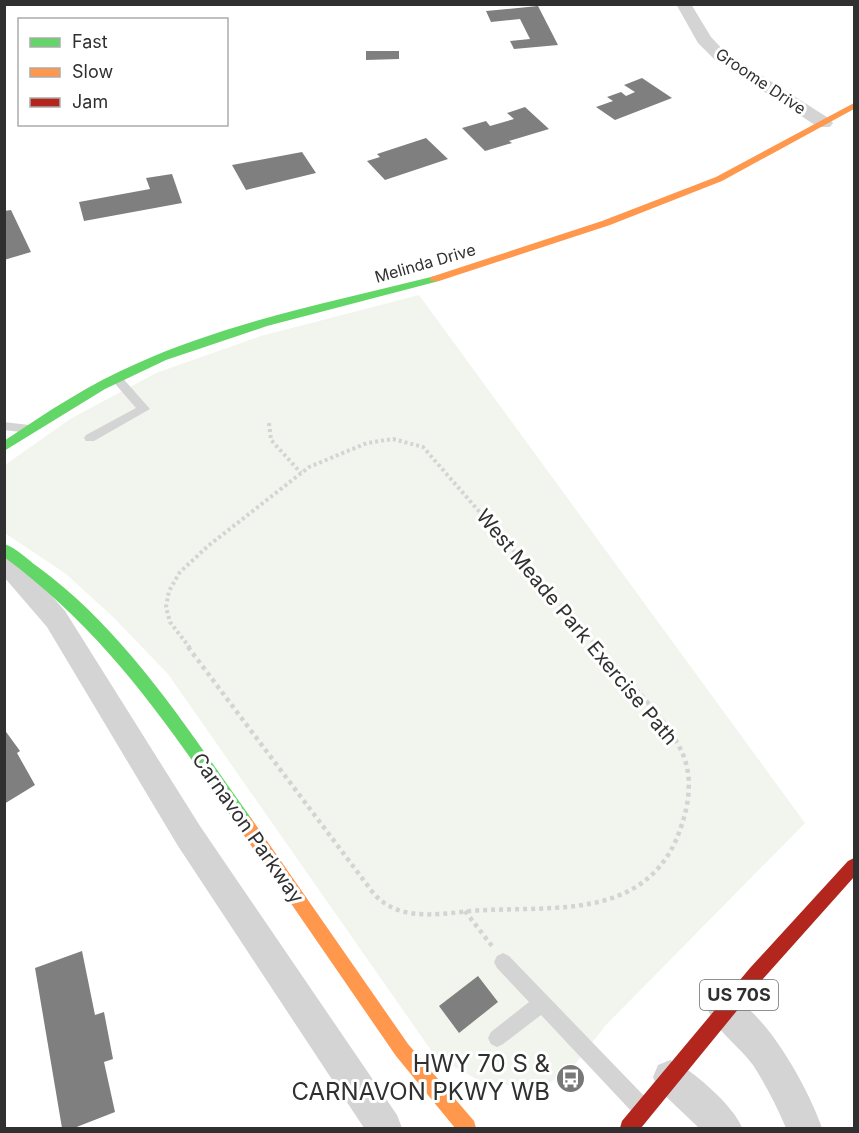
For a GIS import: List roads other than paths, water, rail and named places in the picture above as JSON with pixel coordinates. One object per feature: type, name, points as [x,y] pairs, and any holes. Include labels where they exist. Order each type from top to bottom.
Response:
[{"type":"street","name":"Groome Drive","points":[[683,4],[704,40],[720,56],[824,123]]},
{"type":"street","name":"Melinda Drive","points":[[4,447],[72,401],[116,378],[207,342],[444,276],[606,223],[719,179],[855,106]]},
{"type":"street","name":"Carnavon Parkway","points":[[4,549],[57,588],[101,631],[151,687],[383,1023],[430,1088],[467,1128]]},
{"type":"street","points":[[4,559],[56,619],[189,836],[384,1128]]},
{"type":"street","name":"US 70S","points":[[629,1128],[725,1010],[855,866]]},
{"type":"street","points":[[725,1010],[764,1052],[787,1090],[804,1128]]},
{"type":"street","points":[[670,1077],[724,1128]]},
{"type":"lane","points":[[90,438],[144,409],[116,378]]},
{"type":"lane","points":[[4,426],[29,429]]},
{"type":"lane","points":[[503,962],[643,1109]]},
{"type":"lane","points":[[497,1038],[542,1003]]},
{"type":"place","name":"HWY 70 S & CARNAVON PKWY WB","points":[[571,1078]]}]
